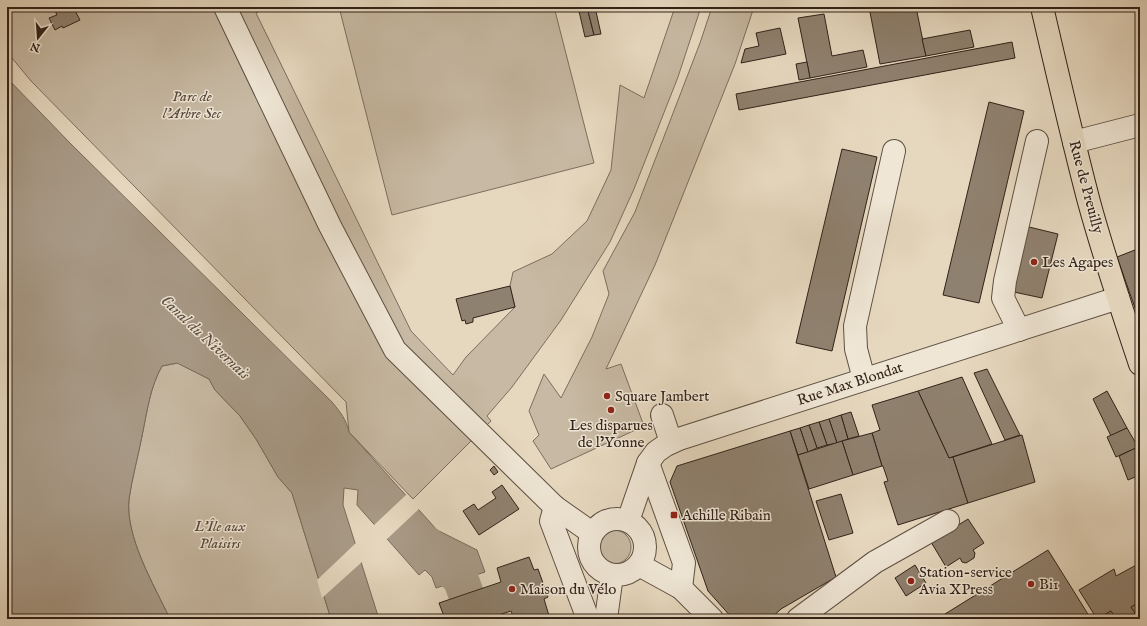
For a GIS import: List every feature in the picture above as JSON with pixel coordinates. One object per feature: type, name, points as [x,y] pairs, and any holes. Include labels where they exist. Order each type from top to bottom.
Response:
[{"type":"main road","name":"Rue de Preuilly","points":[[1042,7],[1089,201],[1118,298],[1140,364]]},
{"type":"street","points":[[225,7],[330,226],[395,350],[554,507],[592,533]]},
{"type":"street","points":[[1074,142],[1140,125]]},
{"type":"street","points":[[1019,330],[1003,298],[1005,281],[1037,141]]},
{"type":"street","points":[[864,380],[856,349],[855,326],[894,151]]},
{"type":"street","name":"Rue Max Blondat","points":[[628,521],[648,463],[654,454],[666,444],[1118,298]]},
{"type":"street","points":[[662,415],[672,442]]},
{"type":"street","points":[[648,463],[684,563],[682,588]]},
{"type":"street","points":[[554,507],[551,521],[588,619]]},
{"type":"street","points":[[612,519],[628,521],[635,525],[641,532],[645,549],[643,558],[631,571],[622,575],[612,575],[604,572],[596,566],[591,559],[589,541],[592,533],[597,526],[612,519]]},
{"type":"street","points":[[798,619],[875,562],[948,521]]},
{"type":"street","points":[[638,565],[682,588],[712,619]]},
{"type":"street","points":[[606,619],[612,575]]},
{"type":"green space","name":"Parc de l'Arbre Sec","points":[[7,7],[267,7],[256,13],[411,331],[453,375],[466,357],[515,307],[510,286],[513,272],[552,254],[587,221],[611,170],[620,85],[644,98],[675,7],[701,7],[678,77],[634,189],[610,242],[561,320],[512,387],[487,416],[491,421],[413,499],[349,432],[346,402],[31,81],[7,52]]},
{"type":"green space","points":[[339,7],[554,7],[594,163],[392,215]]},
{"type":"green space","points":[[712,7],[754,7],[735,64],[655,265],[606,369],[621,364],[644,426],[551,469],[533,441],[539,435],[529,411],[544,374],[561,398],[592,337],[609,294],[603,271],[635,212],[700,43]]},
{"type":"green space","name":"L'Île aux Plaisirs","points":[[178,363],[209,379],[215,390],[240,416],[256,439],[278,477],[292,493],[331,619],[170,619],[136,545],[131,529],[129,499],[147,409],[155,382],[162,366]]},
{"type":"green space","points":[[611,530],[617,530],[621,531],[628,537],[631,547],[630,554],[624,561],[617,564],[611,564],[607,563],[600,557],[597,550],[597,544],[598,540],[604,533]]},
{"type":"water","name":"Canal du Nivernais","points":[[7,78],[71,144],[332,402],[343,416],[349,432],[437,530],[477,550],[485,572],[436,588],[432,577],[425,570],[419,575],[357,505],[358,490],[344,488],[343,505],[379,619],[331,619],[292,493],[278,477],[256,439],[240,416],[215,390],[209,379],[177,363],[162,366],[155,382],[147,409],[129,499],[131,529],[136,545],[170,619],[7,619]]},
{"type":"pier","points":[[407,494],[420,508],[386,540],[373,526]]},
{"type":"pier","points":[[357,542],[363,561],[322,598],[317,580]]},
{"type":"building","points":[[73,7],[80,20],[55,30],[49,18],[57,15],[54,8]]},
{"type":"building","points":[[578,7],[587,7],[594,35],[585,37]]},
{"type":"building","points":[[587,7],[595,7],[601,34],[594,35]]},
{"type":"building","points":[[869,7],[916,7],[926,56],[880,64]]},
{"type":"building","points":[[824,14],[832,56],[863,50],[867,67],[810,78],[798,18]]},
{"type":"building","points":[[780,28],[786,54],[741,63],[745,49],[759,46],[756,33]]},
{"type":"building","points":[[970,30],[974,47],[926,56],[922,39]]},
{"type":"building","points":[[1012,42],[1015,58],[739,110],[736,94]]},
{"type":"building","points":[[807,62],[810,78],[799,80],[796,64]]},
{"type":"building","points":[[989,102],[1024,111],[979,303],[943,295]]},
{"type":"building","points":[[842,149],[877,157],[832,351],[796,343]]},
{"type":"building","name":"Les Agapes","points":[[1025,226],[1058,234],[1042,298],[1009,291]]},
{"type":"building","points":[[1140,248],[1140,322],[1117,257]]},
{"type":"building","points":[[510,286],[515,307],[473,318],[473,322],[466,324],[465,320],[462,321],[456,299]]},
{"type":"building","points":[[987,369],[1020,435],[1005,440],[974,373]]},
{"type":"building","points":[[962,377],[992,444],[949,458],[918,391]]},
{"type":"building","points":[[918,391],[949,458],[953,457],[968,503],[898,525],[884,482],[888,481],[872,433],[880,430],[872,405]]},
{"type":"building","points":[[1107,391],[1127,428],[1111,436],[1093,399]]},
{"type":"building","points":[[851,412],[859,436],[848,439],[841,415]]},
{"type":"building","points":[[841,415],[848,439],[837,443],[829,419]]},
{"type":"building","points":[[829,419],[837,443],[827,445],[819,422]]},
{"type":"building","points":[[819,422],[827,445],[817,448],[809,425]]},
{"type":"building","points":[[809,425],[817,448],[808,452],[800,428]]},
{"type":"building","points":[[800,428],[808,452],[798,455],[790,431]]},
{"type":"building","points":[[1127,428],[1138,447],[1116,457],[1107,437]]},
{"type":"building","points":[[790,431],[836,577],[781,609],[770,619],[733,619],[708,591],[670,482],[677,466]]},
{"type":"building","points":[[872,433],[882,466],[853,475],[842,441]]},
{"type":"building","points":[[1022,435],[1035,482],[968,503],[953,457]]},
{"type":"building","points":[[842,441],[853,475],[809,489],[798,455]]},
{"type":"building","points":[[1140,446],[1140,475],[1128,480],[1119,456]]},
{"type":"building","points":[[494,466],[498,472],[494,475],[490,470]]},
{"type":"building","points":[[502,485],[519,509],[479,535],[463,511],[474,504],[478,510],[496,498],[492,492]]},
{"type":"building","points":[[841,494],[853,533],[829,540],[816,501]]},
{"type":"building","points":[[968,519],[984,543],[973,550],[975,553],[974,558],[966,563],[962,562],[960,558],[946,567],[931,542]]},
{"type":"building","name":"Bi1","points":[[1048,550],[1091,619],[937,619]]},
{"type":"building","name":"Maison du Vélo","points":[[529,557],[534,570],[538,569],[548,597],[544,599],[550,619],[514,619],[511,611],[486,619],[445,619],[439,603],[501,582],[497,568]]},
{"type":"building","points":[[1140,563],[1140,597],[1135,601],[1137,604],[1131,607],[1139,619],[1116,619],[1111,611],[1097,619],[1079,590],[1114,569],[1116,576]]},
{"type":"building","name":"Station-service Avia XPress","points":[[915,565],[926,583],[906,596],[895,578]]},
{"type":"building","points":[[1140,597],[1139,619],[1131,607],[1137,604],[1135,601]]},
{"type":"building","points":[[1111,611],[1116,619],[1097,619]]},
{"type":"waterway","points":[[427,544],[461,580],[475,619]]},
{"type":"place","name":"Les Agapes","points":[[1034,262]]},
{"type":"place","name":"Square Jambert","points":[[607,396]]},
{"type":"place","name":"Les disparues de l’Yonne","points":[[611,410]]},
{"type":"place","name":"Achille Ribain","points":[[674,515]]},
{"type":"place","name":"Station-service Avia XPress","points":[[911,581]]},
{"type":"place","name":"Bi1","points":[[1031,584]]},
{"type":"place","name":"Maison du Vélo","points":[[512,589]]}]
